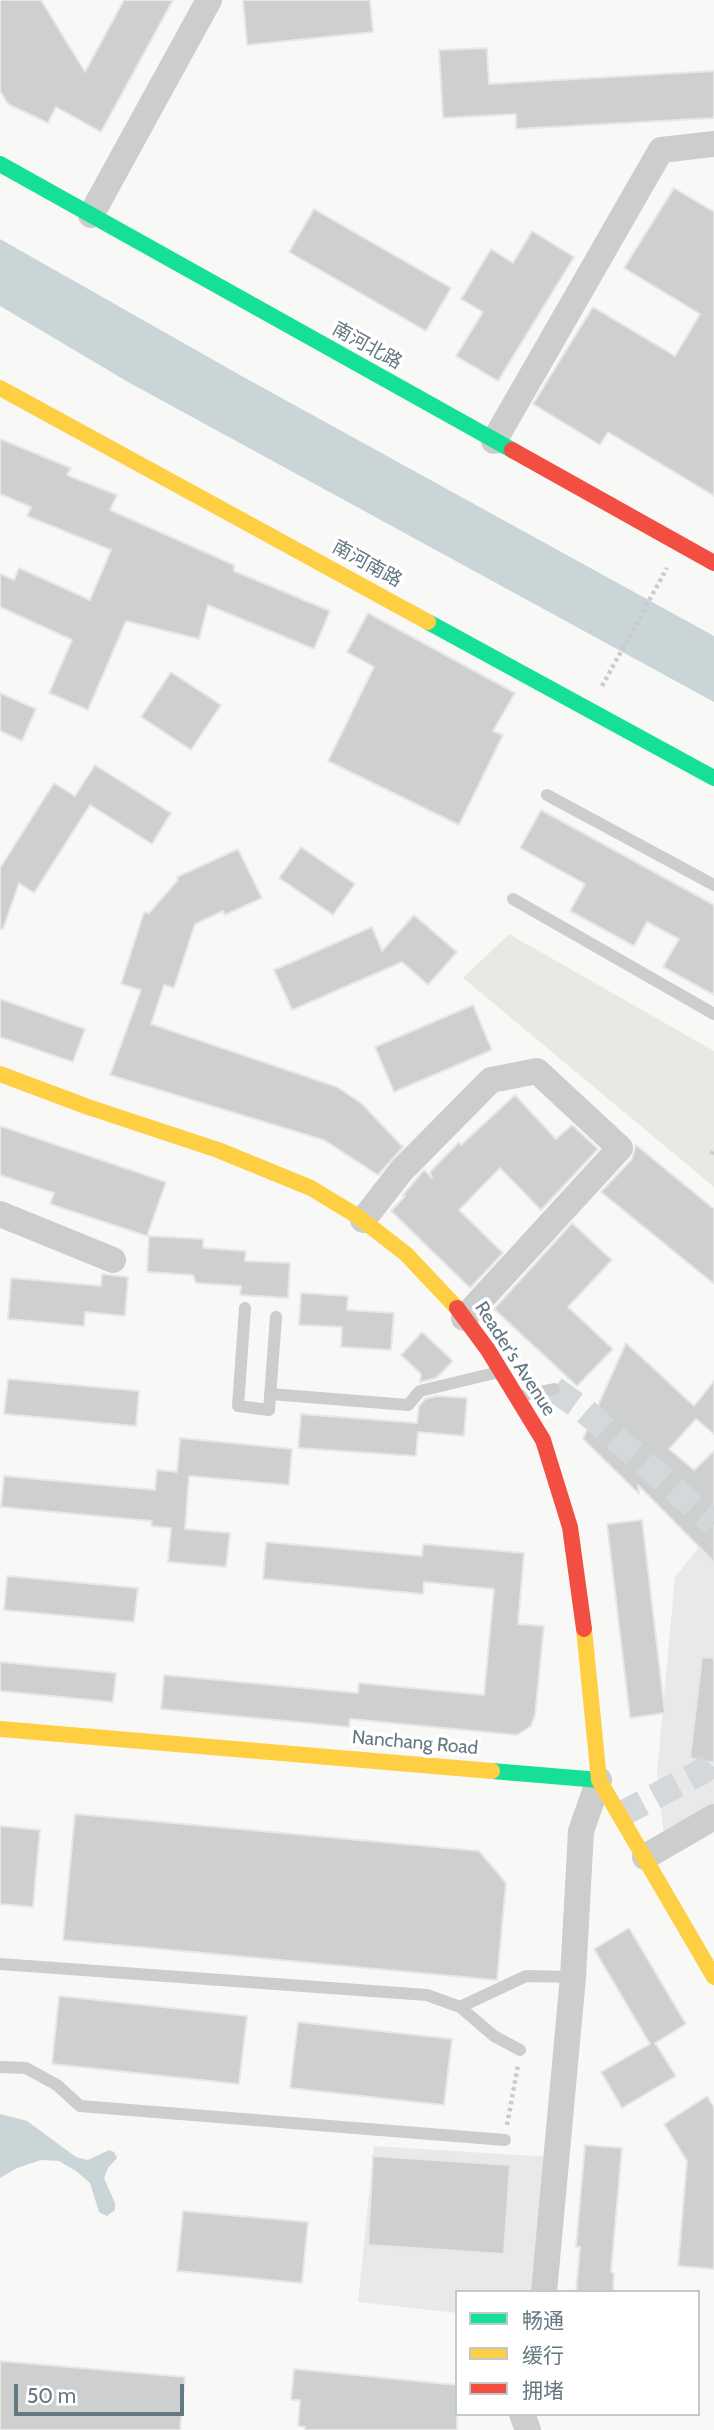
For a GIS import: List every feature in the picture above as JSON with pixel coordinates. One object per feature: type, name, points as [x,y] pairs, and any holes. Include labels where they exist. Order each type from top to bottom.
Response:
[{"type":"main road","name":"南河北路","points":[[0,164],[714,563]]},
{"type":"main road","name":"南河南路","points":[[0,388],[714,778]]},
{"type":"main road","name":"Reader's Avenue","points":[[0,1074],[264,1167],[311,1188],[363,1220],[406,1254],[450,1300],[502,1372],[543,1440],[569,1527],[580,1593],[599,1780]]},
{"type":"main road","name":"Nanchang Road","points":[[0,1729],[599,1780]]},
{"type":"main road","points":[[599,1780],[714,1977]]},
{"type":"street","points":[[91,215],[208,0]]},
{"type":"street","points":[[494,441],[661,150],[714,144]]},
{"type":"street","points":[[363,1220],[402,1170],[491,1080],[537,1071],[620,1148],[464,1318]]},
{"type":"street","points":[[0,1214],[113,1259]]},
{"type":"street","points":[[544,2290],[573,1978],[581,1831],[599,1780]]},
{"type":"street","points":[[645,1857],[714,1817]]},
{"type":"lane","points":[[547,795],[714,885]]},
{"type":"lane","points":[[513,898],[714,1014]]},
{"type":"lane","points":[[245,1308],[238,1406],[269,1410],[276,1317]]},
{"type":"lane","points":[[270,1394],[408,1405],[420,1391],[502,1372]]},
{"type":"lane","points":[[517,1397],[554,1389]]},
{"type":"lane","points":[[0,1964],[427,1995],[460,2007],[494,2036],[520,2050]]},
{"type":"lane","points":[[460,2007],[526,1976],[573,1978]]},
{"type":"lane","points":[[0,2067],[26,2068],[57,2085],[80,2106],[505,2140]]},
{"type":"path","points":[[604,683],[656,587]]},
{"type":"path","points":[[505,2140],[520,2050]]},
{"type":"shaded area","points":[[0,239],[247,379],[714,636],[714,702],[128,382],[0,306]]},
{"type":"shaded area","points":[[509,934],[714,1051],[714,1187],[463,978]]},
{"type":"shaded area","points":[[714,1528],[714,1827],[666,1855],[657,1773],[675,1577]]},
{"type":"shaded area","points":[[0,2114],[27,2121],[76,2157],[88,2160],[109,2150],[114,2152],[117,2158],[104,2178],[115,2203],[115,2210],[107,2216],[99,2212],[90,2183],[59,2161],[41,2160],[17,2168],[0,2178]]},
{"type":"shaded area","points":[[374,2146],[550,2157],[536,2290],[455,2290],[455,2313],[358,2302]]},
{"type":"building","points":[[0,0],[41,0],[85,72],[124,0],[173,0],[101,132],[56,107],[48,123],[8,104],[0,91]]},
{"type":"building","points":[[243,0],[370,0],[373,32],[247,45]]},
{"type":"building","points":[[487,48],[489,84],[714,71],[714,118],[516,129],[516,114],[443,118],[439,50]]},
{"type":"building","points":[[674,188],[714,212],[714,496],[608,432],[600,445],[533,404],[593,307],[675,356],[700,314],[624,268]]},
{"type":"building","points":[[314,209],[451,288],[426,331],[289,252]]},
{"type":"building","points":[[532,231],[574,257],[498,381],[456,356],[483,312],[461,299],[491,249],[513,263]]},
{"type":"building","points":[[0,439],[71,468],[67,475],[117,495],[110,510],[234,565],[234,571],[330,611],[314,649],[208,605],[199,639],[126,621],[88,710],[49,693],[72,640],[0,607],[0,574],[14,580],[19,568],[90,600],[111,550],[27,516],[31,507],[0,494]]},
{"type":"building","points":[[368,613],[515,693],[493,731],[503,735],[459,825],[328,761],[374,667],[347,652]]},
{"type":"building","points":[[171,672],[221,705],[191,750],[141,717]]},
{"type":"building","points":[[0,693],[36,709],[22,741],[0,731]]},
{"type":"building","points":[[95,765],[171,813],[152,844],[90,805],[34,893],[19,883],[3,929],[0,929],[0,868],[54,783],[75,796]]},
{"type":"building","points":[[541,810],[714,905],[714,995],[663,967],[679,939],[647,922],[634,946],[570,911],[585,884],[520,848]]},
{"type":"building","points":[[301,847],[355,884],[333,915],[279,878]]},
{"type":"building","points":[[238,849],[262,898],[225,915],[223,911],[195,924],[174,988],[164,985],[151,1024],[337,1087],[361,1103],[403,1147],[378,1175],[324,1140],[110,1075],[141,990],[121,984],[144,912],[149,913],[178,880],[177,877]]},
{"type":"building","points":[[414,915],[457,952],[428,985],[402,962],[292,1010],[274,970],[372,927],[382,951]]},
{"type":"building","points":[[0,999],[85,1029],[73,1062],[0,1037]]},
{"type":"building","points":[[473,1005],[492,1050],[394,1092],[375,1047]]},
{"type":"building","points":[[515,1095],[556,1139],[572,1125],[598,1149],[541,1210],[500,1168],[459,1210],[503,1253],[470,1288],[391,1211],[424,1170],[432,1178],[430,1172],[459,1142],[461,1145]]},
{"type":"building","points":[[0,1126],[166,1182],[147,1236],[50,1204],[54,1193],[0,1175]]},
{"type":"building","points":[[636,1145],[714,1209],[714,1284],[601,1192],[632,1159]]},
{"type":"building","points":[[572,1223],[612,1260],[568,1307],[613,1349],[577,1386],[494,1309]]},
{"type":"building","points":[[149,1236],[203,1239],[203,1248],[246,1251],[245,1261],[290,1263],[288,1298],[240,1295],[241,1286],[196,1283],[193,1275],[147,1272]]},
{"type":"building","points":[[102,1274],[128,1277],[125,1316],[85,1312],[84,1326],[8,1319],[11,1278],[101,1286]]},
{"type":"building","points":[[301,1293],[348,1296],[347,1310],[394,1313],[391,1350],[341,1347],[342,1327],[299,1325]]},
{"type":"building","points":[[422,1332],[453,1361],[436,1378],[420,1382],[421,1374],[401,1355]]},
{"type":"building","points":[[626,1343],[694,1406],[714,1381],[714,1434],[696,1419],[669,1449],[694,1470],[714,1451],[714,1562],[638,1485],[639,1494],[583,1439]]},
{"type":"building","points":[[8,1379],[139,1391],[136,1426],[4,1414]]},
{"type":"building","points":[[436,1396],[467,1398],[464,1436],[418,1432],[416,1456],[298,1448],[301,1414],[417,1423],[419,1406],[425,1399]]},
{"type":"building","points":[[180,1438],[292,1449],[289,1485],[189,1476],[185,1529],[230,1533],[226,1567],[168,1562],[171,1528],[151,1526],[152,1521],[1,1507],[4,1476],[155,1490],[157,1470],[177,1472]]},
{"type":"building","points":[[642,1520],[665,1713],[630,1718],[607,1524]]},
{"type":"building","points":[[266,1542],[422,1556],[423,1544],[524,1553],[518,1624],[544,1626],[535,1715],[531,1726],[517,1735],[350,1719],[349,1727],[161,1709],[164,1675],[358,1693],[359,1683],[484,1695],[494,1589],[424,1582],[423,1594],[263,1579]]},
{"type":"building","points":[[7,1576],[138,1588],[134,1622],[4,1610]]},
{"type":"building","points":[[702,1657],[714,1658],[714,1763],[690,1758]]},
{"type":"building","points":[[0,1662],[116,1673],[113,1702],[0,1691]]},
{"type":"building","points":[[75,1814],[479,1851],[506,1883],[497,1980],[63,1940]]},
{"type":"building","points":[[0,1826],[40,1830],[33,1907],[0,1904]]},
{"type":"building","points":[[629,1928],[686,2024],[655,2043],[676,2076],[622,2108],[601,2072],[650,2044],[594,1949]]},
{"type":"building","points":[[59,1996],[247,2016],[239,2084],[52,2064]]},
{"type":"building","points":[[298,2022],[452,2039],[444,2105],[290,2088]]},
{"type":"building","points":[[707,2096],[714,2107],[714,2269],[678,2266],[687,2161],[664,2124]]},
{"type":"building","points":[[585,2145],[622,2148],[611,2272],[614,2273],[613,2290],[576,2290],[580,2247],[576,2247]]},
{"type":"building","points":[[373,2156],[510,2165],[504,2254],[368,2245]]},
{"type":"building","points":[[183,2211],[308,2222],[302,2283],[177,2271]]},
{"type":"building","points":[[0,2361],[185,2377],[180,2430],[0,2430]]},
{"type":"building","points":[[294,2369],[455,2385],[457,2430],[305,2430],[305,2427],[298,2426],[300,2400],[291,2400]]},
{"type":"tunnel","points":[[554,1389],[585,1411],[714,1524]]},
{"type":"tunnel","points":[[620,1815],[703,1771],[714,1760]]},
{"type":"traffic: fast","points":[[0,164],[512,450]]},
{"type":"traffic: fast","points":[[428,622],[714,778]]},
{"type":"traffic: fast","points":[[492,1771],[599,1780]]},
{"type":"traffic: slow","points":[[0,388],[428,622]]},
{"type":"traffic: slow","points":[[0,1074],[88,1107],[218,1150],[311,1188],[357,1216],[406,1254],[457,1308]]},
{"type":"traffic: slow","points":[[584,1629],[599,1780],[714,1977]]},
{"type":"traffic: slow","points":[[0,1729],[492,1771]]},
{"type":"traffic: jam","points":[[512,450],[714,563]]},
{"type":"traffic: jam","points":[[457,1308],[488,1350],[543,1440],[570,1527],[584,1629]]}]
